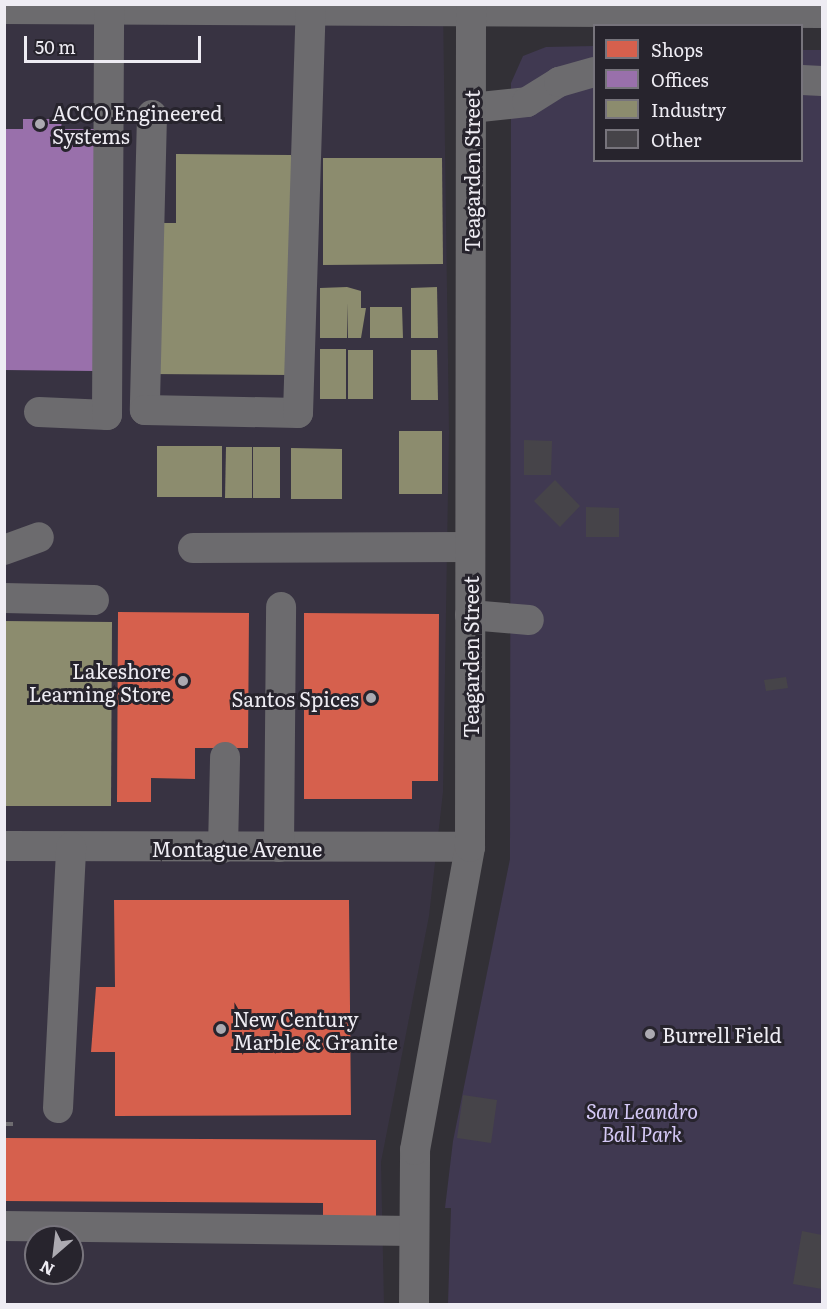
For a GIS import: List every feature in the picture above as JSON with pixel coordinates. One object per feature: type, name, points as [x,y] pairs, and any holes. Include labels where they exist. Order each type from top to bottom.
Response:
[{"type":"street","points":[[4,9],[193,6],[471,7],[822,13]]},
{"type":"street","name":"Teagarden Street","points":[[414,1305],[415,1150],[470,847],[471,7]]},
{"type":"street","points":[[39,412],[107,415],[109,8]]},
{"type":"street","points":[[152,115],[145,410],[298,413],[311,8]]},
{"type":"street","points":[[471,108],[527,102],[559,81],[593,72]]},
{"type":"street","points":[[803,80],[822,81]]},
{"type":"street","points":[[4,550],[39,537]]},
{"type":"street","points":[[193,548],[470,547]]},
{"type":"street","points":[[4,598],[94,600]]},
{"type":"street","points":[[279,847],[281,607]]},
{"type":"street","points":[[470,615],[529,620]]},
{"type":"street","points":[[223,848],[225,757]]},
{"type":"street","name":"Montague Avenue","points":[[4,846],[470,847]]},
{"type":"street","points":[[58,1108],[71,847]]},
{"type":"street","points":[[4,1226],[414,1231]]},
{"type":"shaded area","points":[[5,5],[443,5],[449,432],[443,792],[429,916],[381,1162],[384,1304],[5,1304]]},
{"type":"green space","name":"San Leandro Ball Park","points":[[593,46],[593,162],[803,162],[803,50],[822,50],[822,1304],[448,1304],[451,1208],[445,1208],[453,1141],[510,859],[511,83],[523,56],[546,47]]},
{"type":"building: Shops","name":"Lakeshore Learning Store","points":[[118,612],[249,613],[248,748],[195,748],[195,779],[151,778],[151,802],[117,802]]},
{"type":"building: Shops","name":"Santos Spices","points":[[304,613],[439,614],[438,781],[412,781],[412,799],[304,799]]},
{"type":"building: Shops","name":"New Century Marble & Granite","points":[[114,900],[349,900],[351,1115],[115,1116],[115,1052],[91,1052],[96,987],[115,987]]},
{"type":"building: Shops","points":[[4,1138],[376,1140],[376,1221],[323,1220],[323,1203],[4,1201]]},
{"type":"building: Offices","points":[[23,119],[62,119],[61,129],[96,129],[95,371],[4,370],[4,129],[23,129]]},
{"type":"building: Industry","points":[[176,154],[291,155],[291,375],[150,374],[151,223],[176,223]]},
{"type":"building: Industry","points":[[323,158],[442,158],[443,264],[323,265]]},
{"type":"building: Industry","points":[[347,287],[361,291],[361,308],[366,308],[361,338],[348,338],[348,303],[347,338],[320,338],[320,288]]},
{"type":"building: Industry","points":[[437,287],[438,338],[411,338],[411,288]]},
{"type":"building: Industry","points":[[370,307],[402,307],[403,338],[370,338]]},
{"type":"building: Industry","points":[[320,349],[346,349],[346,399],[320,399]]},
{"type":"building: Industry","points":[[348,350],[373,350],[373,399],[348,399]]},
{"type":"building: Industry","points":[[411,350],[437,350],[438,400],[411,400]]},
{"type":"building: Industry","points":[[399,431],[442,431],[442,494],[399,494]]},
{"type":"building: Industry","points":[[157,446],[222,446],[222,497],[157,497]]},
{"type":"building: Industry","points":[[226,447],[252,447],[252,498],[225,498]]},
{"type":"building: Industry","points":[[253,447],[280,447],[280,498],[253,498]]},
{"type":"building: Industry","points":[[291,448],[342,449],[342,499],[291,499]]},
{"type":"building: Industry","points":[[4,621],[112,622],[111,806],[4,806]]},
{"type":"building: Other","points":[[524,440],[552,441],[551,475],[524,475]]},
{"type":"building: Other","points":[[555,480],[580,506],[560,527],[534,501]]},
{"type":"building: Other","points":[[586,507],[619,508],[619,537],[586,537]]},
{"type":"building: Other","points":[[786,677],[788,688],[766,691],[764,680]]},
{"type":"building: Other","points":[[463,1095],[497,1100],[491,1143],[457,1138]]},
{"type":"building: Other","points":[[802,1231],[822,1235],[822,1289],[793,1284]]},
{"type":"railway","points":[[4,1124],[13,1124]]},
{"type":"place","name":"ACCO Engineered Systems","points":[[40,124]]},
{"type":"place","name":"Lakeshore Learning Store","points":[[183,681]]},
{"type":"place","name":"Santos Spices","points":[[371,698]]},
{"type":"place","name":"New Century Marble & Granite","points":[[221,1029]]},
{"type":"place","name":"Burrell Field","points":[[650,1034]]}]
